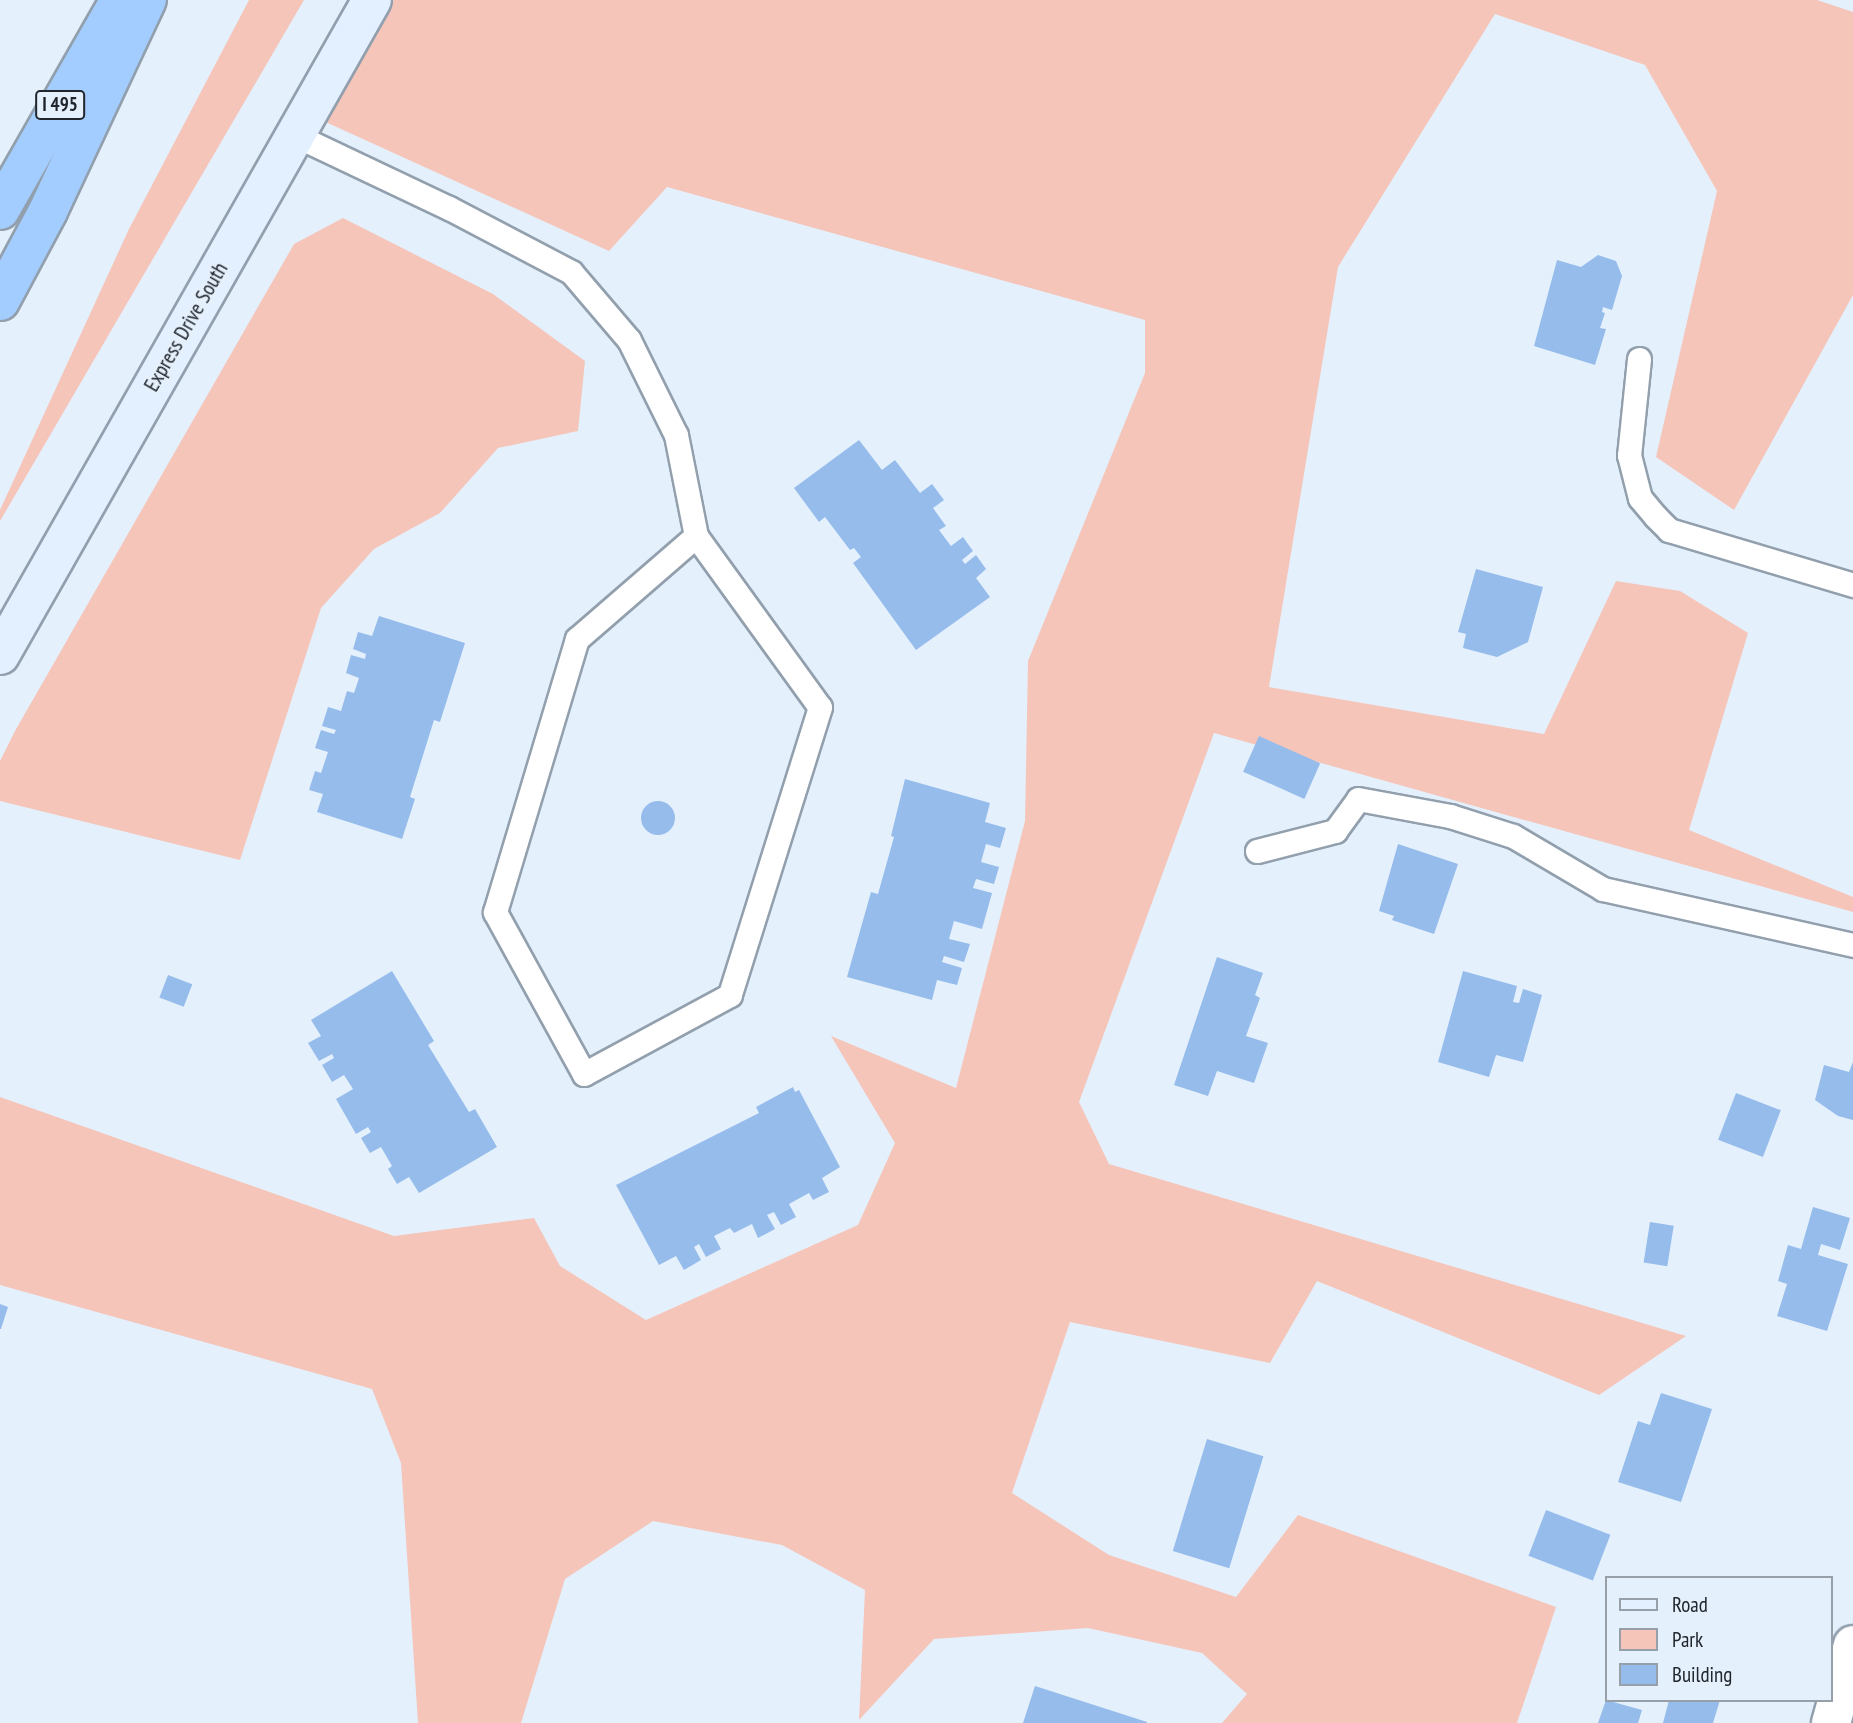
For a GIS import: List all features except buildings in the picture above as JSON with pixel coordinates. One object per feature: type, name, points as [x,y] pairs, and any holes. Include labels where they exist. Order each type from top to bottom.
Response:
[{"type":"highway","name":"I 495","points":[[0,210],[120,0]]},
{"type":"highway","points":[[0,300],[48,211],[147,0]]},
{"type":"main road","name":"Express Drive South","points":[[0,655],[372,0]]},
{"type":"street","points":[[1831,1723],[1853,1645]]},
{"type":"lane","points":[[295,135],[449,208],[571,272],[629,340],[676,435],[696,536],[820,707],[730,995],[584,1074],[495,912],[577,639],[696,536]]},
{"type":"lane","points":[[1639,359],[1629,455],[1640,498],[1655,516],[1669,530],[1853,585]]},
{"type":"lane","points":[[1257,851],[1335,831],[1358,799],[1450,816],[1513,836],[1603,888],[1853,946]]},
{"type":"green space","points":[[249,0],[304,0],[0,521],[0,510],[129,229]]},
{"type":"green space","points":[[374,0],[1817,0],[1853,12],[1853,295],[1734,510],[1656,457],[1717,191],[1645,65],[1495,14],[1338,267],[1269,687],[1544,734],[1616,581],[1680,591],[1748,633],[1689,830],[1853,897],[1853,912],[1214,733],[1079,1102],[1109,1164],[1686,1336],[1599,1395],[1317,1281],[1270,1363],[1070,1322],[1012,1493],[1109,1555],[1236,1597],[1298,1515],[1556,1607],[1517,1723],[1222,1723],[1247,1694],[1202,1653],[1088,1628],[934,1639],[859,1720],[865,1590],[782,1545],[653,1521],[565,1579],[521,1723],[418,1723],[401,1463],[372,1389],[0,1285],[0,1097],[394,1236],[534,1218],[560,1266],[646,1320],[858,1225],[895,1143],[831,1036],[956,1088],[1025,821],[1028,661],[1145,373],[1145,320],[667,187],[609,251],[308,114]]},
{"type":"green space","points":[[343,218],[493,294],[585,361],[578,431],[498,448],[440,513],[374,549],[321,608],[240,860],[0,801],[0,761],[15,731],[294,244]]}]
